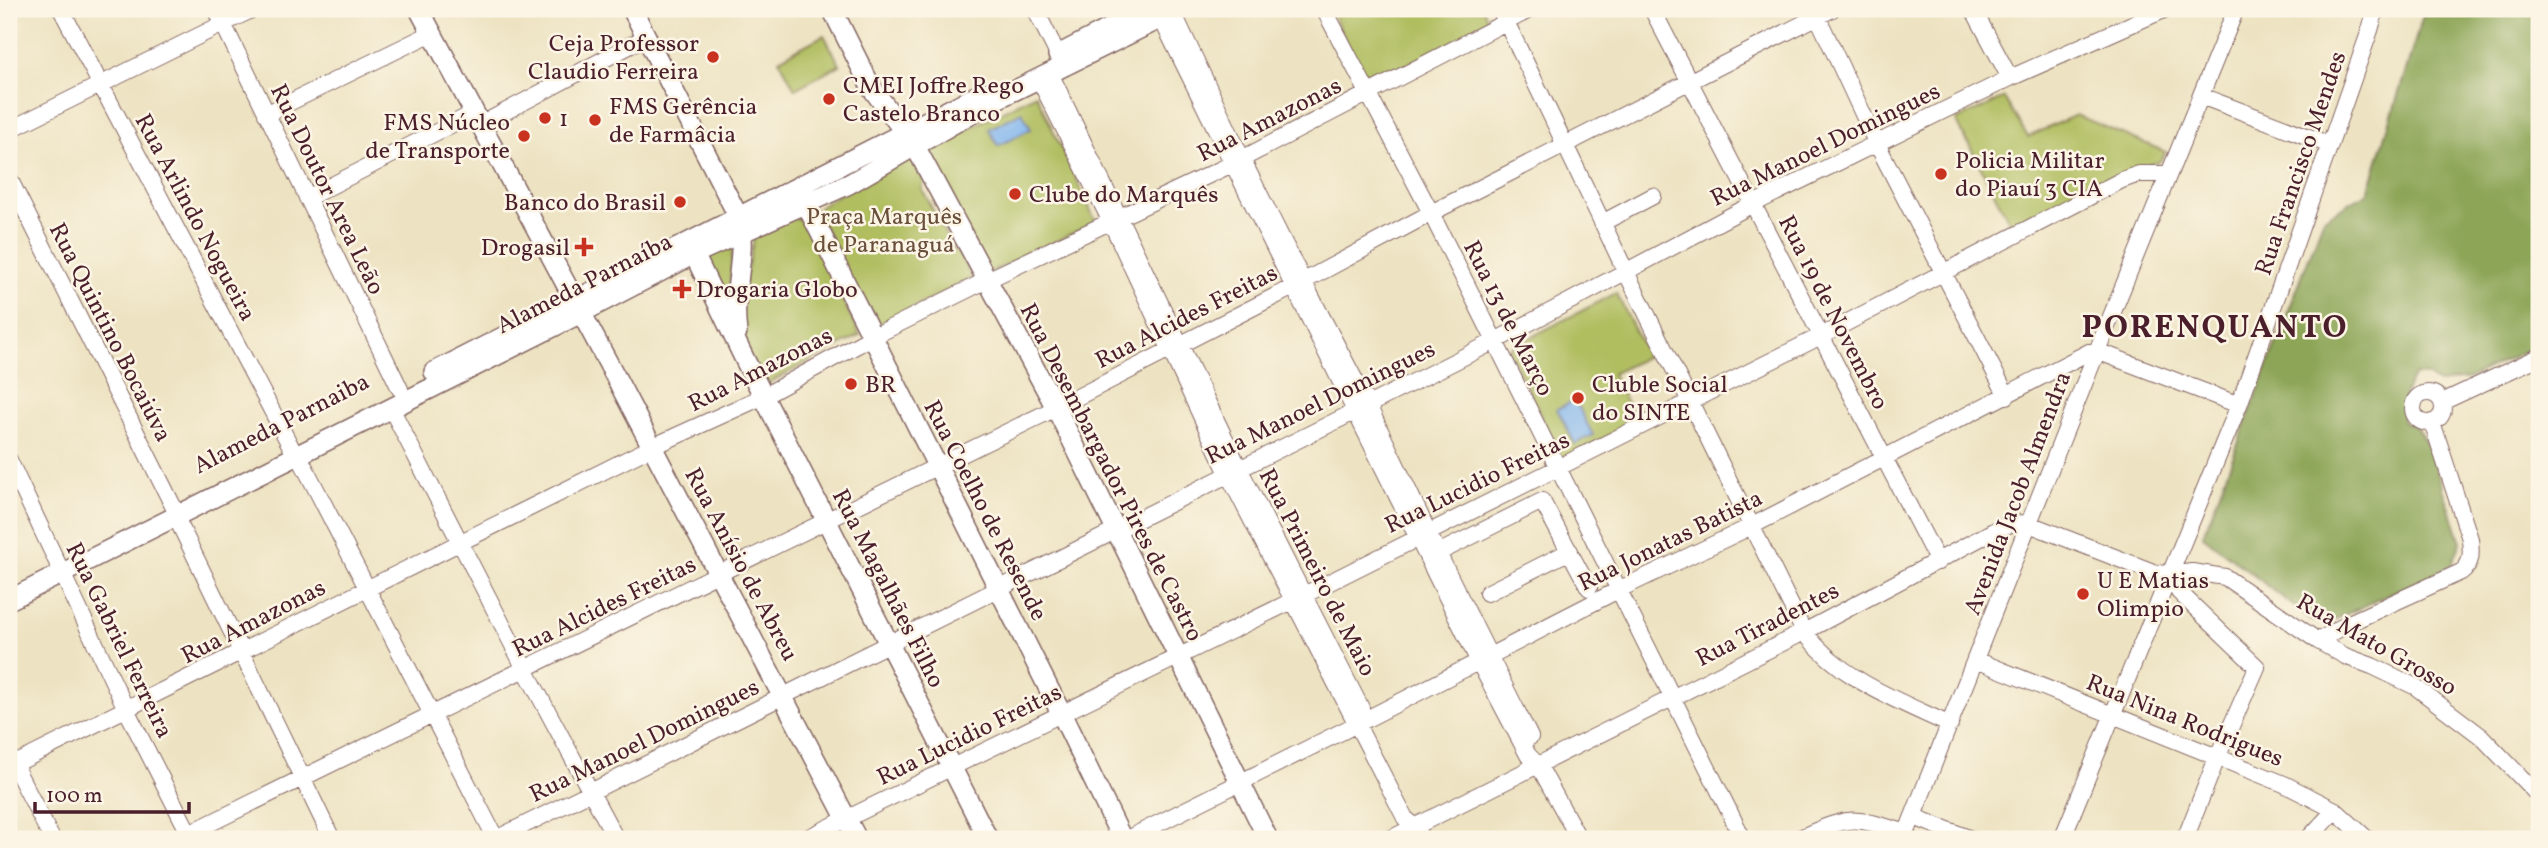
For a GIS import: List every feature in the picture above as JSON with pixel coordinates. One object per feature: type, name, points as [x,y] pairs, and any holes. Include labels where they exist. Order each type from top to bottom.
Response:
[{"type":"main road","name":"Rua Anísio de Abreu","points":[[419,9],[857,839]]},
{"type":"main road","name":"Rua Magalhães Filho","points":[[632,9],[740,223],[742,249],[734,303],[738,340],[745,360]]},
{"type":"main road","points":[[832,9],[871,86],[910,138]]},
{"type":"main road","name":"Alameda Parnaíba","points":[[9,600],[59,566],[295,450],[391,408],[740,223],[1165,12]]},
{"type":"main road","name":"Alameda Parnaíba","points":[[578,307],[694,254],[740,223],[806,204],[849,184],[910,138],[991,102],[1049,69]]},
{"type":"main road","name":"Rua Desembargador Pires de Castro","points":[[910,138],[1056,408],[1268,839]]},
{"type":"main road","name":"Rua Coelho de Resende","points":[[806,204],[1124,839]]},
{"type":"main road","name":"Rua Magalhães Filho","points":[[694,254],[988,839]]},
{"type":"main road","name":"Alameda Parnaiba","points":[[295,450],[400,389],[578,307]]},
{"type":"main road","points":[[9,586],[59,566]]},
{"type":"street","name":"Rua Arlindo Nogueira","points":[[61,9],[368,588],[496,839]]},
{"type":"street","points":[[9,130],[101,84],[220,16],[253,9]]},
{"type":"street","name":"Rua Primeiro de Maio","points":[[1035,9],[1049,69],[1070,128],[1234,471],[1362,722],[1405,818],[1418,833]]},
{"type":"street","name":"Rua 13 de Março","points":[[1324,9],[1431,213],[1743,839]]},
{"type":"street","name":"Rua Amazonas","points":[[10,762],[126,709],[652,447],[764,396],[872,337],[987,280],[1237,162],[1368,95],[1503,15],[1531,9]]},
{"type":"street","name":"Rua 19 de Novembro","points":[[1653,9],[1938,562]]},
{"type":"street","name":"Rua Alcides Freitas","points":[[186,837],[1056,408],[1690,82],[1816,13],[1832,9]]},
{"type":"street","points":[[1973,9],[2010,78]]},
{"type":"street","name":"Rua Manoel Domingues","points":[[496,839],[890,645],[1115,529],[1495,341],[1753,204],[2146,13],[2166,9]]},
{"type":"street","name":"Avenida Jacob Almendra","points":[[1906,836],[2097,351],[2236,9]]},
{"type":"street","name":"Rua Francisco Mendes","points":[[2062,839],[2239,405],[2376,9]]},
{"type":"street","points":[[1165,12],[1485,659]]},
{"type":"street","points":[[1816,13],[1877,144],[2007,396]]},
{"type":"street","points":[[1503,15],[1564,146],[1804,632],[1818,650],[1864,685],[1950,725]]},
{"type":"street","name":"Rua Doutor Area Leão","points":[[220,16],[400,389]]},
{"type":"street","points":[[266,114],[432,33]]},
{"type":"street","points":[[307,198],[646,37]]},
{"type":"street","points":[[2202,96],[2330,145]]},
{"type":"street","name":"Rua Lucidio Freitas","points":[[805,839],[1062,715],[1821,336],[2122,180],[2139,174],[2169,174]]},
{"type":"street","name":"Rua Quintino Bocaiúva","points":[[9,178],[332,839]]},
{"type":"street","points":[[1602,223],[1653,196]]},
{"type":"street","points":[[2097,351],[2239,405]]},
{"type":"street","name":"Rua Jonatas Batista","points":[[1124,839],[1362,722],[1620,589],[1752,526],[2089,352],[2097,351]]},
{"type":"street","points":[[2442,402],[2539,357]]},
{"type":"street","points":[[2431,393],[2442,402],[2440,417],[2432,422],[2422,422],[2414,416],[2414,401],[2421,394],[2431,393]]},
{"type":"street","points":[[391,408],[616,839]]},
{"type":"street","points":[[2318,641],[2461,572],[2471,560],[2470,539],[2464,516],[2432,422]]},
{"type":"street","name":"Rua Gabriel Ferreira","points":[[9,460],[186,837]]},
{"type":"street","points":[[1438,553],[1541,501],[1544,502],[1589,588]]},
{"type":"street","name":"Rua Tiradentes","points":[[1390,839],[1418,833],[1539,766],[1804,632],[2008,524],[2029,524]]},
{"type":"street","points":[[2029,524],[2154,572],[2171,575],[2179,592],[2257,667],[2185,839]]},
{"type":"street","points":[[1423,534],[1438,553],[1528,755],[1539,766],[1579,839]]},
{"type":"street","points":[[1487,593],[1570,551]]},
{"type":"street","name":"Rua Mato Grosso","points":[[2171,575],[2192,572],[2225,577],[2318,641],[2345,656],[2416,687],[2482,737],[2539,796]]},
{"type":"street","points":[[2336,630],[2345,656]]},
{"type":"street","name":"Rua Nina Rodrigues","points":[[1976,660],[2284,783],[2336,810],[2367,839]]},
{"type":"street","points":[[10,762],[52,839]]},
{"type":"street","points":[[2308,839],[2336,810]]},
{"type":"street","points":[[1914,817],[1972,839]]},
{"type":"street","points":[[1798,839],[1834,823],[1855,819],[1906,836]]},
{"type":"green space","points":[[1330,9],[1483,9],[1490,24],[1370,89]]},
{"type":"green space","points":[[2425,9],[2539,9],[2539,344],[2467,379],[2438,383],[2428,376],[2415,375],[2404,397],[2402,422],[2415,425],[2430,450],[2461,542],[2452,565],[2334,620],[2313,621],[2203,536],[2324,218],[2368,192]]},
{"type":"green space","points":[[824,35],[840,65],[795,89],[779,59]]},
{"type":"green space","name":"Clube do Marquês","points":[[1036,94],[1096,222],[989,273],[924,151]]},
{"type":"green space","points":[[2004,98],[2028,137],[2076,115],[2166,152],[2159,162],[2143,166],[2014,231],[1956,120]]},
{"type":"green space","name":"Praça Marquês de Paranaguá","points":[[908,153],[924,181],[922,189],[954,251],[959,253],[972,278],[874,328],[818,214],[819,207]]},
{"type":"green space","name":"Praça Marquês de Paranaguá","points":[[794,217],[803,221],[860,335],[765,385],[750,356],[742,332],[743,289],[755,232]]},
{"type":"green space","name":"Praça Marquês de Paranaguá","points":[[733,240],[728,308],[701,255]]},
{"type":"green space","name":"Cluble Social do SINTE","points":[[1616,293],[1648,356],[1612,374],[1637,422],[1562,459],[1508,349]]},
{"type":"water","points":[[1022,112],[1031,129],[998,146],[989,129]]},
{"type":"water","points":[[1575,400],[1593,435],[1575,444],[1557,409]]},
{"type":"place","name":"Ceja Professor Claudio Ferreira","points":[[713,57]]},
{"type":"place","name":"CMEI Joffre Rego Castelo Branco","points":[[829,99]]},
{"type":"place","name":"1","points":[[545,118]]},
{"type":"place","name":"FMS Gerência de Farmâcia","points":[[595,120]]},
{"type":"place","name":"FMS Núcleo de Transporte","points":[[524,136]]},
{"type":"place","name":"Policia Militar do Piauí 3 CIA","points":[[1941,174]]},
{"type":"place","name":"Clube do Marquês","points":[[1015,194]]},
{"type":"place","name":"Banco do Brasil","points":[[680,202]]},
{"type":"place","name":"Drogasil","points":[[584,247]]},
{"type":"place","name":"Drogaria Globo","points":[[682,289]]},
{"type":"place","name":"BR","points":[[851,384]]},
{"type":"place","name":"Cluble Social do SINTE","points":[[1578,398]]},
{"type":"place","name":"U E Matias Olimpio","points":[[2083,594]]},
{"type":"district","name":"PORENQUANTO","points":[[2215,326]]}]
